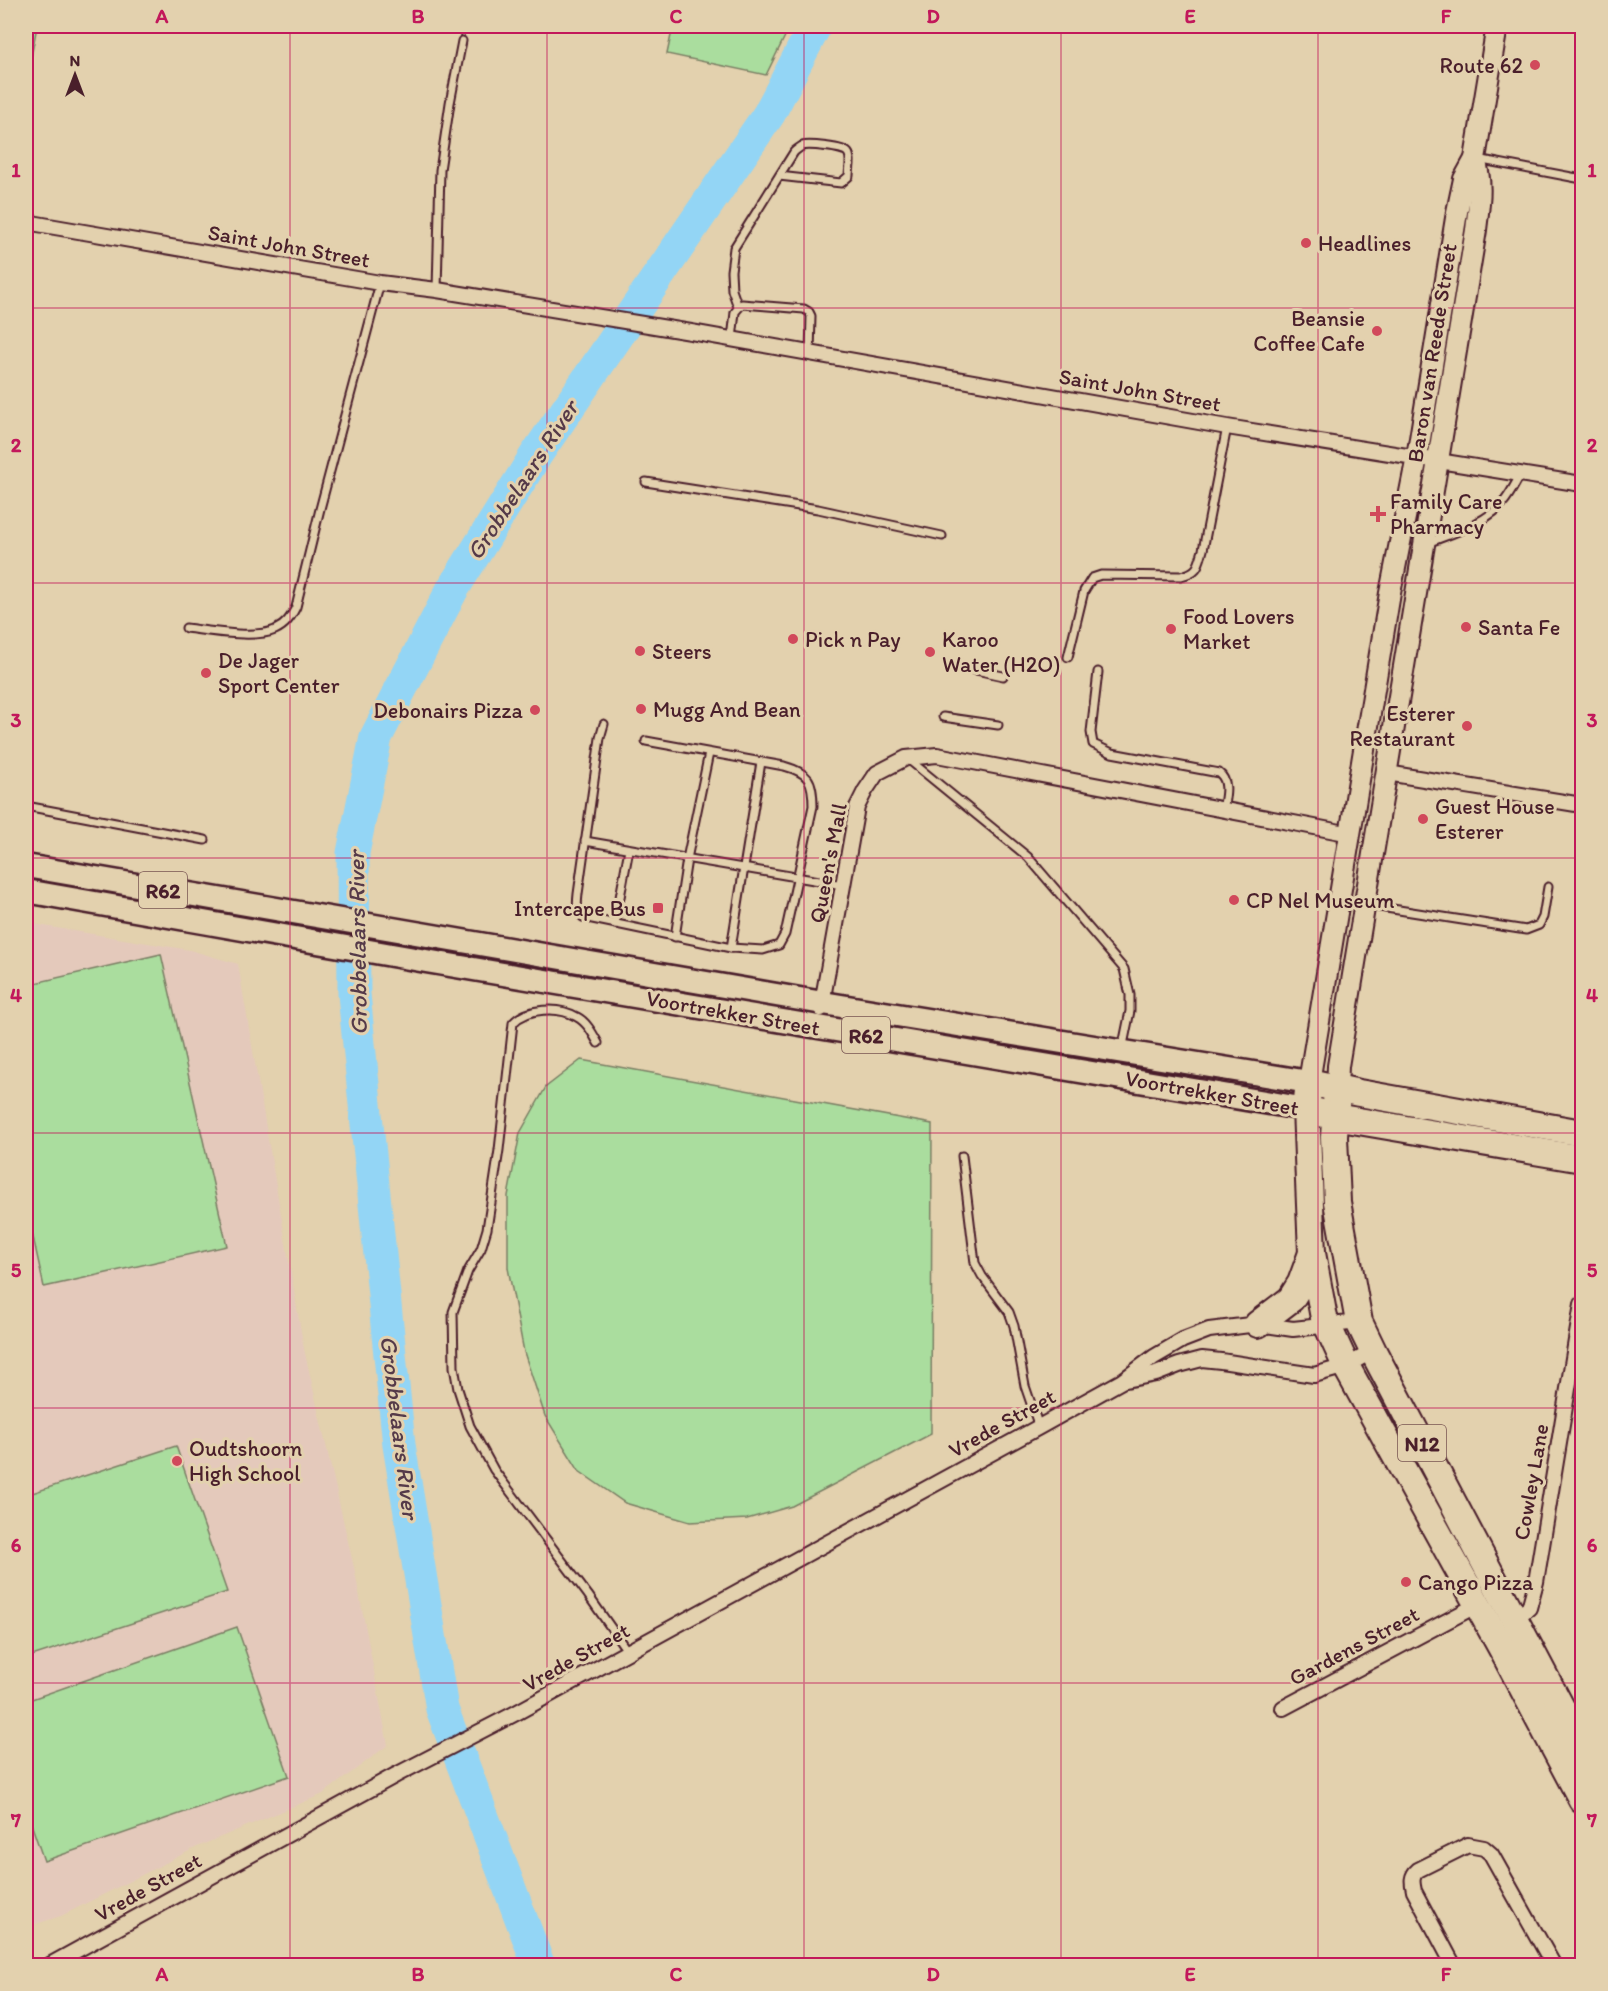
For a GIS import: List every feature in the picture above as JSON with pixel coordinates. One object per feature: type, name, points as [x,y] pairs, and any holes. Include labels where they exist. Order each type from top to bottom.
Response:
[{"type":"highway","name":"Voortrekker Street","points":[[1309,1082],[1582,1133]]},
{"type":"highway","points":[[1306,1109],[1309,1082]]},
{"type":"highway","name":"N12","points":[[1337,1089],[1334,1137],[1337,1202],[1359,1322],[1372,1351],[1582,1747]]},
{"type":"highway","name":"Voortrekker Street","points":[[1306,1109],[1335,1117],[1582,1159]]},
{"type":"highway","name":"N12","points":[[1306,1109],[1312,1252],[1326,1325],[1346,1366],[1501,1647],[1582,1800]]},
{"type":"highway","points":[[1258,1324],[1291,1299],[1301,1283],[1312,1252]]},
{"type":"main road","name":"Baron van Reede Street","points":[[1309,1082],[1390,593],[1464,179],[1475,159],[1497,26]]},
{"type":"main road","name":"Baron van Reede Street","points":[[1337,1089],[1338,1066],[1439,460],[1480,196],[1480,176],[1475,159]]},
{"type":"main road","name":"Voortrekker Street","points":[[26,866],[823,1003],[1309,1082]]},
{"type":"main road","name":"Voortrekker Street","points":[[26,891],[426,961],[1306,1109]]},
{"type":"street","name":"Saint John Street","points":[[26,222],[380,283],[437,290],[691,332],[1227,427],[1582,484]]},
{"type":"street","name":"Queen's Mall","points":[[818,1027],[857,807],[877,773],[906,758],[936,755],[1351,834]]},
{"type":"street","points":[[1387,773],[1582,805]]},
{"type":"street","name":"Cowley Lane","points":[[1515,1618],[1529,1608],[1536,1582],[1582,1304]]},
{"type":"street","name":"Vrede Street","points":[[48,1965],[396,1775],[516,1713],[1039,1427],[1122,1381],[1154,1357],[1183,1340],[1209,1330],[1258,1324],[1293,1329],[1359,1322]]},
{"type":"street","name":"Vrede Street","points":[[1122,1381],[1156,1374],[1202,1359],[1314,1375],[1346,1366],[1372,1351]]},
{"type":"street","points":[[1477,1605],[1494,1605],[1515,1618]]},
{"type":"street","name":"Gardens Street","points":[[1283,1708],[1477,1605]]},
{"type":"street","points":[[1454,1965],[1416,1896],[1412,1882],[1418,1870],[1468,1845],[1484,1848],[1491,1854],[1554,1965]]},
{"type":"lane","points":[[437,290],[440,170],[462,41]]},
{"type":"lane","points":[[738,307],[732,290],[731,271],[734,248],[779,176],[794,152],[802,146],[813,145],[843,150],[848,153],[850,159],[849,176],[841,183],[779,176]]},
{"type":"lane","points":[[1475,159],[1582,179]]},
{"type":"lane","points":[[186,628],[245,634],[274,631],[289,621],[296,607],[380,283]]},
{"type":"lane","points":[[732,339],[735,312],[738,307],[746,303],[804,309],[811,316],[810,354]]},
{"type":"lane","points":[[1068,657],[1084,591],[1092,578],[1101,575],[1181,576],[1192,573],[1199,566],[1227,427]]},
{"type":"lane","points":[[1425,544],[1460,530],[1497,509],[1506,499],[1521,473]]},
{"type":"lane","points":[[646,482],[818,509],[942,536]]},
{"type":"lane","points":[[953,665],[1004,676]]},
{"type":"lane","points":[[1098,672],[1091,732],[1093,744],[1112,753],[1219,773],[1225,781],[1223,810]]},
{"type":"lane","points":[[943,717],[998,725]]},
{"type":"lane","points":[[604,724],[600,738],[577,900],[579,914],[583,918],[731,948],[763,950],[779,945],[785,934],[813,806],[813,788],[808,778],[800,771],[761,762],[646,741]]},
{"type":"lane","points":[[675,936],[687,859],[709,753]]},
{"type":"lane","points":[[906,758],[1028,857],[1124,969],[1130,1003],[1121,1052]]},
{"type":"lane","points":[[731,948],[761,762]]},
{"type":"lane","points":[[26,806],[205,840]]},
{"type":"lane","points":[[585,841],[843,885]]},
{"type":"lane","points":[[615,924],[629,849]]},
{"type":"lane","points":[[1365,904],[1526,930],[1539,925],[1543,917],[1548,887]]},
{"type":"lane","points":[[598,1043],[589,1027],[578,1017],[552,1010],[531,1012],[519,1017],[513,1023],[499,1150],[487,1229],[453,1312],[453,1343],[458,1389],[470,1426],[494,1470],[628,1652]]},
{"type":"lane","points":[[962,1156],[975,1263],[1009,1312],[1014,1326],[1025,1386],[1039,1427]]},
{"type":"shaded area","name":"Oudtshoorn High School","points":[[26,923],[190,950],[238,964],[304,1349],[355,1572],[388,1745],[323,1794],[197,1847],[61,1916],[26,1927]]},
{"type":"green space","points":[[26,26],[37,26],[26,84]]},
{"type":"green space","points":[[673,26],[790,26],[766,75],[667,54]]},
{"type":"green space","points":[[161,954],[227,1246],[44,1287],[26,1205],[26,985]]},
{"type":"green space","points":[[581,1060],[932,1124],[931,1434],[792,1506],[747,1519],[690,1522],[625,1503],[579,1471],[545,1416],[524,1352],[508,1268],[508,1196],[520,1133],[546,1087]]},
{"type":"green space","points":[[176,1446],[227,1592],[26,1658],[26,1495]]},
{"type":"green space","points":[[237,1627],[289,1776],[44,1861],[26,1809],[26,1701]]},
{"type":"waterway","name":"Grobbelaars River","points":[[539,1966],[442,1709],[399,1445],[354,994],[353,853],[376,737],[452,590],[536,455],[769,114],[815,26]]},
{"type":"place","name":"Route 62","points":[[1535,65]]},
{"type":"place","name":"Headlines","points":[[1306,243]]},
{"type":"place","name":"Beansie Coffee Cafe","points":[[1377,331]]},
{"type":"place","name":"Family Care Pharmacy","points":[[1378,514]]},
{"type":"place","name":"Santa Fe","points":[[1466,627]]},
{"type":"place","name":"Food Lovers Market","points":[[1171,629]]},
{"type":"place","name":"Pick n Pay","points":[[793,639]]},
{"type":"place","name":"Steers","points":[[640,651]]},
{"type":"place","name":"Karoo Water (H2O)","points":[[930,652]]},
{"type":"place","name":"De Jager Sport Center","points":[[206,673]]},
{"type":"place","name":"Mugg And Bean","points":[[641,709]]},
{"type":"place","name":"Debonairs Pizza","points":[[535,710]]},
{"type":"place","name":"Esterer Restaurant","points":[[1467,726]]},
{"type":"place","name":"Guest House Esterer","points":[[1423,819]]},
{"type":"place","name":"CP Nel Museum","points":[[1234,900]]},
{"type":"place","name":"Intercape Bus","points":[[658,908]]},
{"type":"place","name":"Oudtshoorn High School","points":[[177,1461]]},
{"type":"place","name":"Cango Pizza","points":[[1406,1582]]}]
